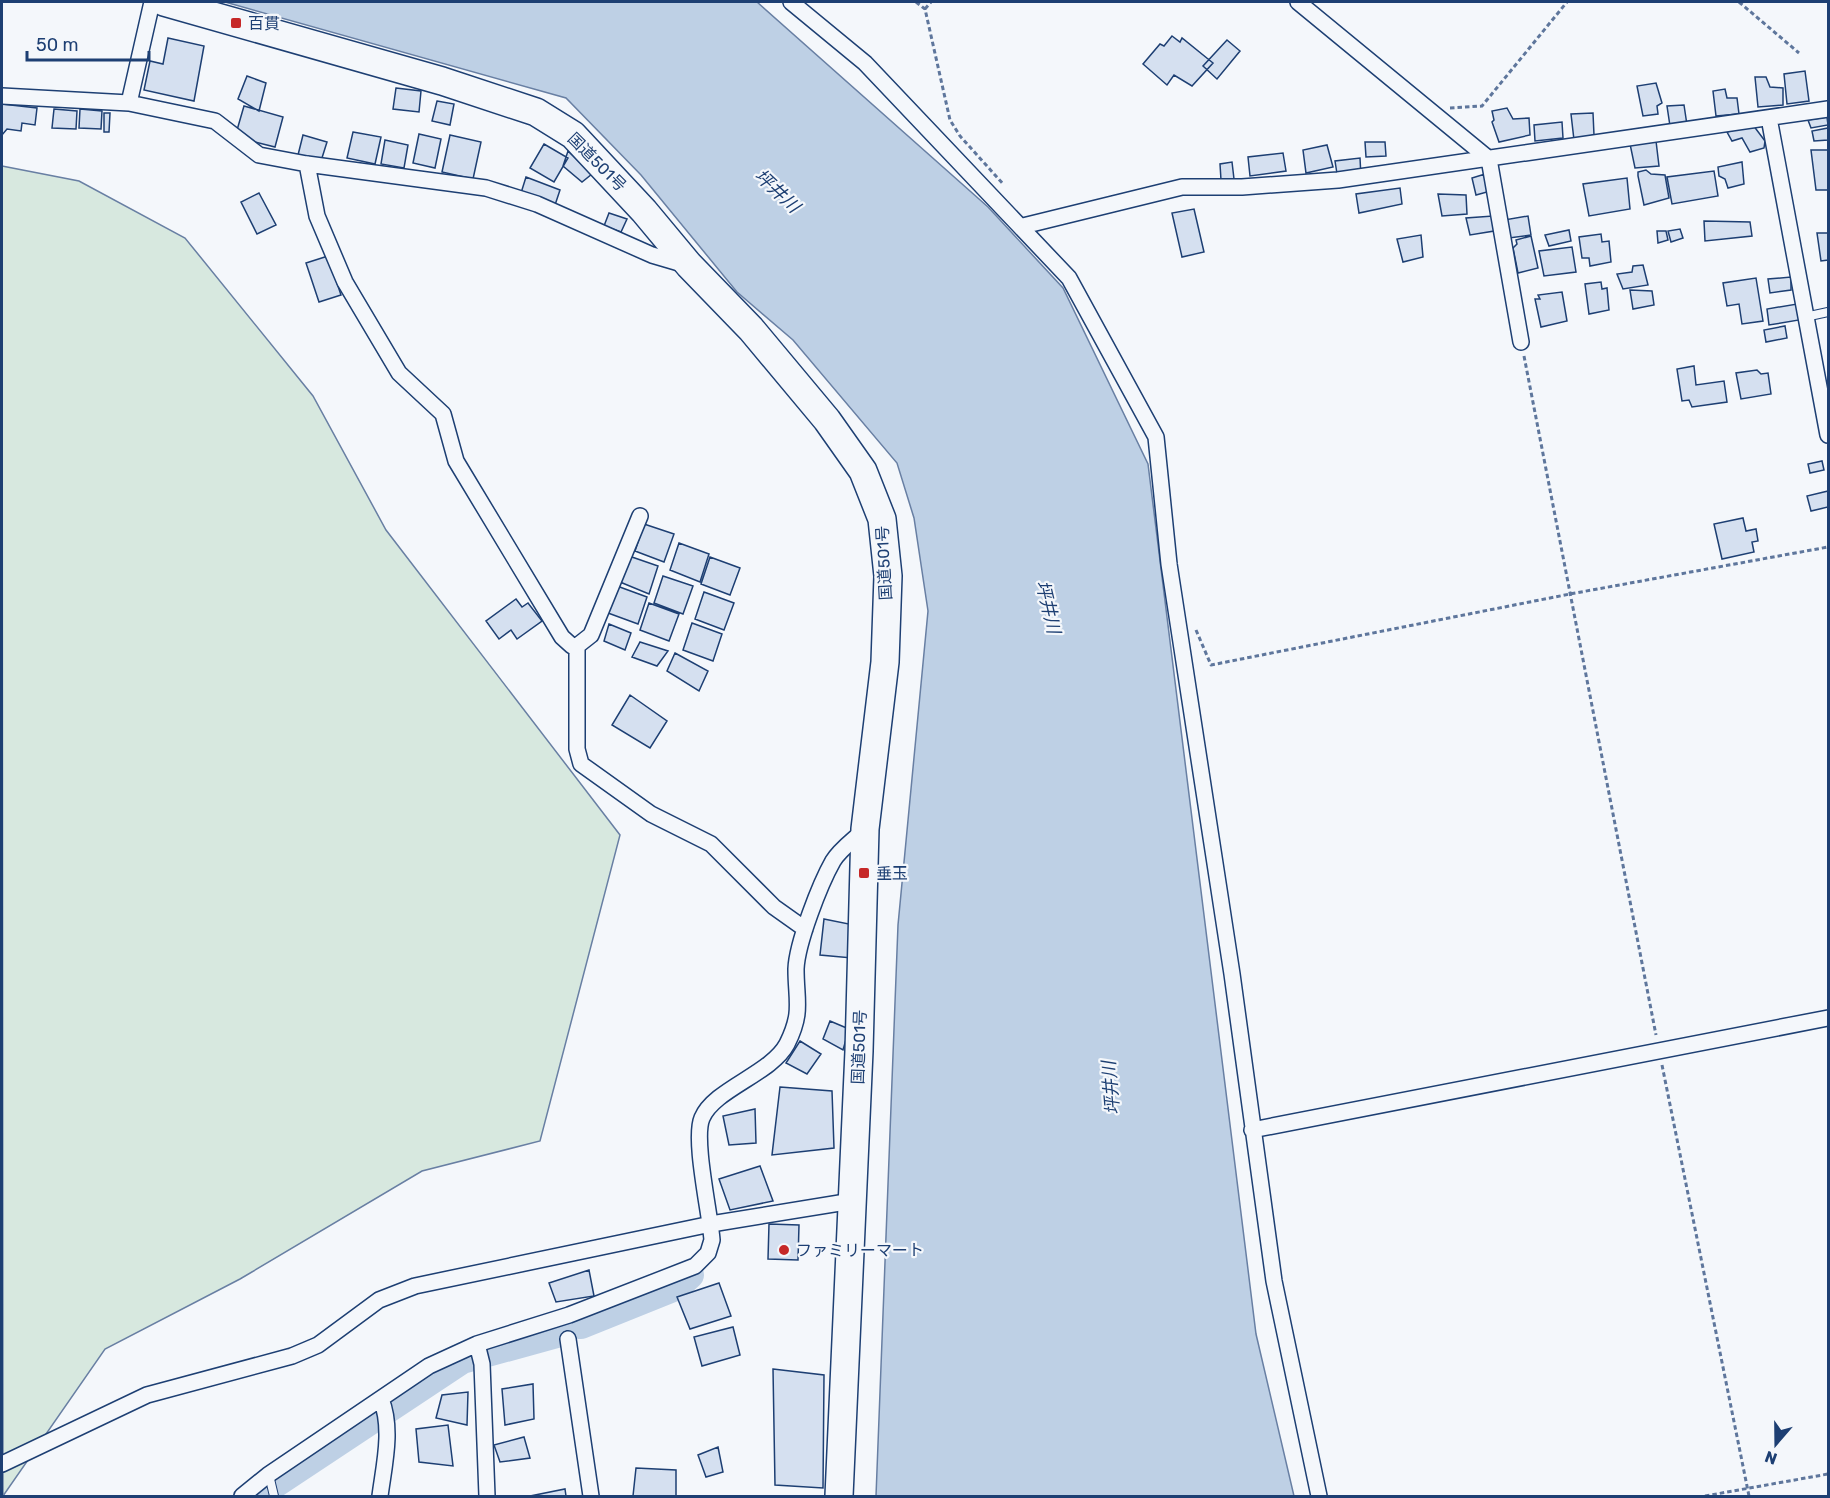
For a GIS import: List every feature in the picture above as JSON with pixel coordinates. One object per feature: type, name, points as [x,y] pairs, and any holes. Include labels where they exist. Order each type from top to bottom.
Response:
[{"type":"highway","name":"国道501号","points":[[164,2],[442,81],[536,112],[573,135],[644,211],[689,266],[751,329],[827,420],[863,471],[882,519],[888,576],[885,662],[865,829],[839,1497]]},
{"type":"street","points":[[129,103],[152,2]]},
{"type":"street","points":[[791,2],[865,63],[1023,226],[1069,278],[1156,437],[1169,564],[1232,974],[1274,1281],[1319,1497]]},
{"type":"street","points":[[1298,2],[1489,159],[1521,342]]},
{"type":"street","points":[[2,96],[129,103],[215,121],[259,155],[307,164],[486,188],[537,204],[652,255],[689,266]]},
{"type":"street","points":[[1023,226],[1182,187],[1242,187],[1338,180],[1828,109]]},
{"type":"street","points":[[1769,118],[1828,435]]},
{"type":"street","points":[[307,164],[317,216],[345,282],[399,374],[443,414],[456,461],[562,637],[577,646]]},
{"type":"street","points":[[577,646],[591,635],[640,516]]},
{"type":"street","points":[[577,646],[577,749],[581,764],[651,814],[711,844],[774,907],[805,929]]},
{"type":"street","points":[[242,1497],[272,1486],[384,1406],[429,1366],[479,1354],[569,1315],[694,1266],[708,1253],[712,1240],[700,1140],[702,1118],[714,1103],[765,1067],[785,1048],[800,1010],[796,967],[805,929],[834,860],[865,829]]},
{"type":"street","points":[[1252,1130],[1828,1018]]},
{"type":"street","points":[[2,1464],[147,1395],[292,1356],[318,1345],[379,1300],[415,1286],[711,1224],[852,1201]]},
{"type":"street","points":[[568,1339],[591,1497]]},
{"type":"street","points":[[479,1354],[487,1497]]},
{"type":"street","points":[[380,1497],[387,1442],[384,1406]]},
{"type":"lane","points":[[1806,317],[1828,312]]},
{"type":"path","points":[[916,2],[925,9],[950,120],[960,136],[1007,188]]},
{"type":"path","points":[[925,9],[931,2]]},
{"type":"path","points":[[1439,108],[1482,106],[1567,2]]},
{"type":"path","points":[[1738,2],[1799,53]]},
{"type":"path","points":[[1521,342],[1659,1051],[1749,1497]]},
{"type":"path","points":[[1194,625],[1211,665],[1570,594],[1828,547]]},
{"type":"path","points":[[1705,1497],[1828,1474]]},
{"type":"shaded area","points":[[2,166],[79,181],[185,238],[313,396],[386,530],[620,835],[540,1141],[422,1171],[240,1279],[105,1349],[3,1496]]},
{"type":"water","name":"坪井川","points":[[225,2],[757,2],[988,207],[1063,288],[1148,464],[1256,1334],[1294,1496],[876,1496],[898,925],[928,611],[914,518],[897,463],[793,340],[737,292],[641,175],[566,98]]},
{"type":"building","points":[[1172,36],[1180,42],[1182,38],[1213,63],[1192,86],[1174,75],[1167,85],[1143,64],[1160,44],[1164,46]]},
{"type":"building","points":[[168,38],[204,46],[194,101],[144,90],[150,61],[163,64]]},
{"type":"building","points":[[1227,40],[1240,51],[1217,79],[1203,66]]},
{"type":"building","points":[[1805,71],[1809,101],[1787,104],[1784,74]]},
{"type":"building","points":[[247,76],[266,83],[259,111],[238,99]]},
{"type":"building","points":[[1755,77],[1766,77],[1770,87],[1783,88],[1783,105],[1758,107]]},
{"type":"building","points":[[1656,83],[1662,103],[1657,106],[1658,114],[1643,116],[1637,86]]},
{"type":"building","points":[[396,88],[421,91],[419,112],[393,109]]},
{"type":"building","points":[[1725,89],[1727,98],[1737,98],[1739,114],[1716,116],[1713,91]]},
{"type":"building","points":[[437,101],[454,104],[450,125],[432,121]]},
{"type":"building","points":[[2,104],[37,108],[35,125],[22,123],[21,131],[7,129],[2,135]]},
{"type":"building","points":[[1684,105],[1687,125],[1670,126],[1667,106]]},
{"type":"building","points":[[244,106],[283,117],[275,147],[235,137]]},
{"type":"building","points":[[1507,108],[1513,119],[1529,118],[1530,135],[1499,142],[1492,122],[1494,120],[1492,111]]},
{"type":"building","points":[[54,109],[77,111],[76,129],[52,128]]},
{"type":"building","points":[[80,109],[102,111],[101,129],[79,128]]},
{"type":"building","points":[[104,113],[110,113],[109,132],[104,132]]},
{"type":"building","points":[[1593,113],[1594,135],[1574,140],[1571,114]]},
{"type":"building","points":[[1827,117],[1828,125],[1811,128],[1808,120]]},
{"type":"building","points":[[1562,122],[1563,138],[1535,141],[1534,125]]},
{"type":"building","points":[[1753,125],[1765,141],[1764,148],[1750,152],[1742,138],[1732,141],[1727,132]]},
{"type":"building","points":[[1828,128],[1828,140],[1814,141],[1812,131]]},
{"type":"building","points":[[353,132],[381,137],[375,164],[347,158]]},
{"type":"building","points":[[419,134],[441,139],[435,168],[413,163]]},
{"type":"building","points":[[303,135],[327,142],[321,161],[298,155]]},
{"type":"building","points":[[450,135],[481,142],[473,179],[442,172]]},
{"type":"building","points":[[385,140],[408,145],[404,168],[381,164]]},
{"type":"building","points":[[1656,141],[1659,166],[1635,168],[1630,144]]},
{"type":"building","points":[[1365,142],[1385,142],[1386,156],[1366,157]]},
{"type":"building","points":[[544,144],[568,158],[554,182],[530,168]]},
{"type":"building","points":[[1327,145],[1333,167],[1306,173],[1303,150]]},
{"type":"building","points":[[1811,150],[1828,150],[1828,190],[1816,190]]},
{"type":"building","points":[[568,151],[592,174],[582,182],[563,166]]},
{"type":"building","points":[[1283,153],[1286,171],[1250,176],[1248,157]]},
{"type":"building","points":[[1360,158],[1361,177],[1338,180],[1335,161]]},
{"type":"building","points":[[1232,162],[1234,179],[1221,180],[1220,164]]},
{"type":"building","points":[[1742,162],[1744,184],[1728,188],[1725,179],[1719,176],[1718,167]]},
{"type":"building","points":[[1646,170],[1651,174],[1665,175],[1669,198],[1644,205],[1638,172]]},
{"type":"building","points":[[1714,171],[1718,196],[1672,204],[1667,177]]},
{"type":"building","points":[[1485,174],[1487,192],[1476,195],[1472,178]]},
{"type":"building","points":[[526,177],[560,190],[555,205],[521,193]]},
{"type":"building","points":[[1627,178],[1630,209],[1589,216],[1583,184]]},
{"type":"building","points":[[1400,188],[1402,204],[1359,213],[1356,194]]},
{"type":"building","points":[[259,193],[276,225],[257,234],[241,202]]},
{"type":"building","points":[[1438,194],[1466,195],[1467,214],[1442,216]]},
{"type":"building","points":[[1194,209],[1204,252],[1182,257],[1172,213]]},
{"type":"building","points":[[609,213],[627,219],[621,232],[604,226]]},
{"type":"building","points":[[1493,216],[1494,231],[1470,235],[1466,218]]},
{"type":"building","points":[[1528,216],[1531,235],[1509,238],[1504,220]]},
{"type":"building","points":[[1704,221],[1750,222],[1752,236],[1705,241]]},
{"type":"building","points":[[1680,229],[1683,238],[1671,242],[1668,231]]},
{"type":"building","points":[[1569,230],[1571,241],[1549,246],[1545,235]]},
{"type":"building","points":[[1657,231],[1666,231],[1668,240],[1658,243]]},
{"type":"building","points":[[1817,233],[1828,233],[1828,260],[1821,261]]},
{"type":"building","points":[[1601,234],[1602,242],[1609,241],[1611,262],[1590,266],[1589,258],[1582,258],[1579,237]]},
{"type":"building","points":[[1421,235],[1423,257],[1403,262],[1397,239]]},
{"type":"building","points":[[1531,236],[1538,268],[1518,273],[1513,248],[1517,244],[1516,240]]},
{"type":"building","points":[[1572,247],[1576,272],[1544,276],[1539,251]]},
{"type":"building","points":[[328,256],[341,295],[319,302],[306,263]]},
{"type":"building","points":[[1643,265],[1648,285],[1623,289],[1617,274],[1632,272],[1633,266]]},
{"type":"building","points":[[1791,277],[1791,290],[1770,293],[1768,279]]},
{"type":"building","points":[[1756,278],[1763,321],[1742,324],[1739,304],[1727,306],[1723,283]]},
{"type":"building","points":[[1601,282],[1602,289],[1607,288],[1609,310],[1589,314],[1585,284]]},
{"type":"building","points":[[1630,290],[1652,291],[1654,305],[1633,309]]},
{"type":"building","points":[[1562,292],[1567,321],[1541,327],[1535,299],[1540,299],[1538,295]]},
{"type":"building","points":[[1797,304],[1799,320],[1769,325],[1767,309]]},
{"type":"building","points":[[1785,326],[1787,338],[1766,342],[1764,330]]},
{"type":"building","points":[[1694,366],[1696,385],[1724,381],[1727,402],[1692,407],[1689,400],[1682,401],[1677,369]]},
{"type":"building","points":[[1757,370],[1761,374],[1768,373],[1771,394],[1741,399],[1736,373]]},
{"type":"building","points":[[1822,461],[1824,470],[1810,473],[1808,464]]},
{"type":"building","points":[[1828,491],[1828,507],[1811,511],[1807,496]]},
{"type":"building","points":[[1743,518],[1746,531],[1756,529],[1758,541],[1752,542],[1754,552],[1722,559],[1714,524]]},
{"type":"building","points":[[644,524],[674,534],[664,562],[635,551]]},
{"type":"building","points":[[679,543],[709,554],[700,582],[670,570]]},
{"type":"building","points":[[629,556],[658,566],[649,594],[620,582]]},
{"type":"building","points":[[710,557],[740,568],[730,595],[701,584]]},
{"type":"building","points":[[663,576],[693,586],[683,614],[654,603]]},
{"type":"building","points":[[617,586],[647,597],[638,624],[608,613]]},
{"type":"building","points":[[704,592],[734,603],[724,630],[695,619]]},
{"type":"building","points":[[516,599],[522,607],[528,603],[542,621],[517,639],[511,630],[499,639],[486,621]]},
{"type":"building","points":[[649,603],[679,614],[669,641],[640,630]]},
{"type":"building","points":[[692,623],[722,634],[713,661],[683,650]]},
{"type":"building","points":[[609,624],[631,633],[625,650],[604,641]]},
{"type":"building","points":[[640,642],[668,651],[657,666],[632,657]]},
{"type":"building","points":[[675,653],[708,671],[699,691],[667,671]]},
{"type":"building","points":[[630,695],[667,721],[650,748],[612,725]]},
{"type":"building","points":[[824,919],[854,925],[852,958],[820,955]]},
{"type":"building","points":[[830,1021],[849,1029],[843,1050],[823,1039]]},
{"type":"building","points":[[800,1041],[821,1054],[807,1074],[786,1063]]},
{"type":"building","points":[[780,1087],[832,1091],[834,1148],[772,1155]]},
{"type":"building","points":[[755,1109],[756,1143],[729,1145],[723,1116]]},
{"type":"building","points":[[760,1166],[773,1201],[730,1210],[719,1179]]},
{"type":"building","points":[[769,1224],[799,1225],[798,1260],[768,1259]]},
{"type":"building","points":[[589,1270],[594,1296],[556,1302],[549,1283]]},
{"type":"building","points":[[719,1283],[731,1316],[690,1329],[677,1297]]},
{"type":"building","points":[[733,1327],[740,1355],[702,1366],[694,1337]]},
{"type":"building","points":[[773,1369],[824,1375],[823,1488],[775,1485]]},
{"type":"building","points":[[533,1384],[534,1419],[505,1425],[502,1389]]},
{"type":"building","points":[[468,1392],[467,1425],[436,1418],[442,1395]]},
{"type":"building","points":[[448,1425],[453,1466],[419,1462],[416,1429]]},
{"type":"building","points":[[524,1437],[530,1458],[500,1462],[494,1445]]},
{"type":"building","points":[[718,1447],[723,1472],[706,1477],[698,1455]]},
{"type":"building","points":[[636,1468],[676,1470],[676,1496],[633,1496]]},
{"type":"building","points":[[565,1489],[566,1496],[530,1496]]},
{"type":"waterway","points":[[581,1325],[678,1286],[690,1275]]},
{"type":"waterway","points":[[257,1496],[462,1360],[564,1332]]},
{"type":"place","name":"百貫","points":[[236,23]]},
{"type":"place","name":"垂玉","points":[[864,873]]},
{"type":"place","name":"ファミリーマート","points":[[784,1250]]}]
